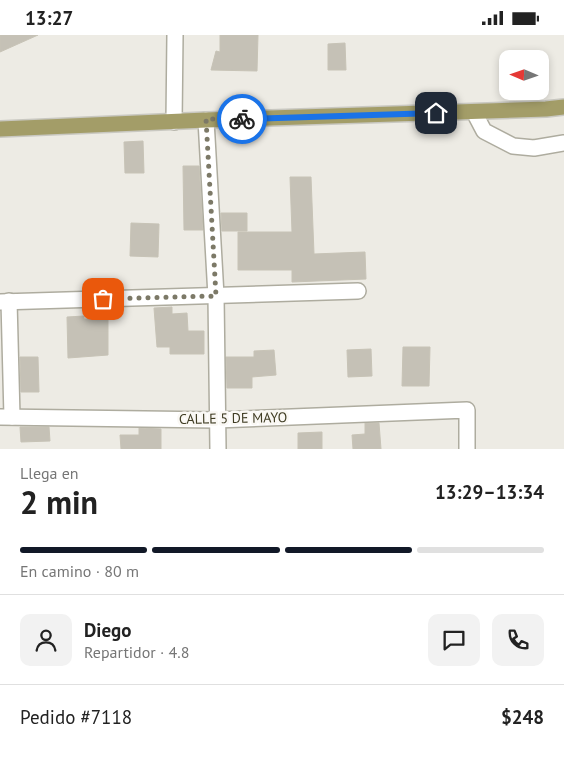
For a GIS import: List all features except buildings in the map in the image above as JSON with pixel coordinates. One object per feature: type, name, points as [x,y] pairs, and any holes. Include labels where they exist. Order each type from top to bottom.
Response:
[{"type":"main road","points":[[0,129],[206,119],[474,112],[564,107]]},
{"type":"street","points":[[174,122],[175,35]]},
{"type":"street","points":[[474,112],[484,131],[513,146],[534,149],[564,143]]},
{"type":"street","points":[[206,119],[216,296],[216,420],[218,449]]},
{"type":"street","points":[[6,417],[5,301],[358,291]]},
{"type":"street","name":"CALLE 5 DE MAYO","points":[[6,417],[216,420],[467,410],[467,449]]},
{"type":"way so far","points":[[103,299],[216,296],[206,119],[242,119]]},
{"type":"route","points":[[242,119],[436,113]]}]
